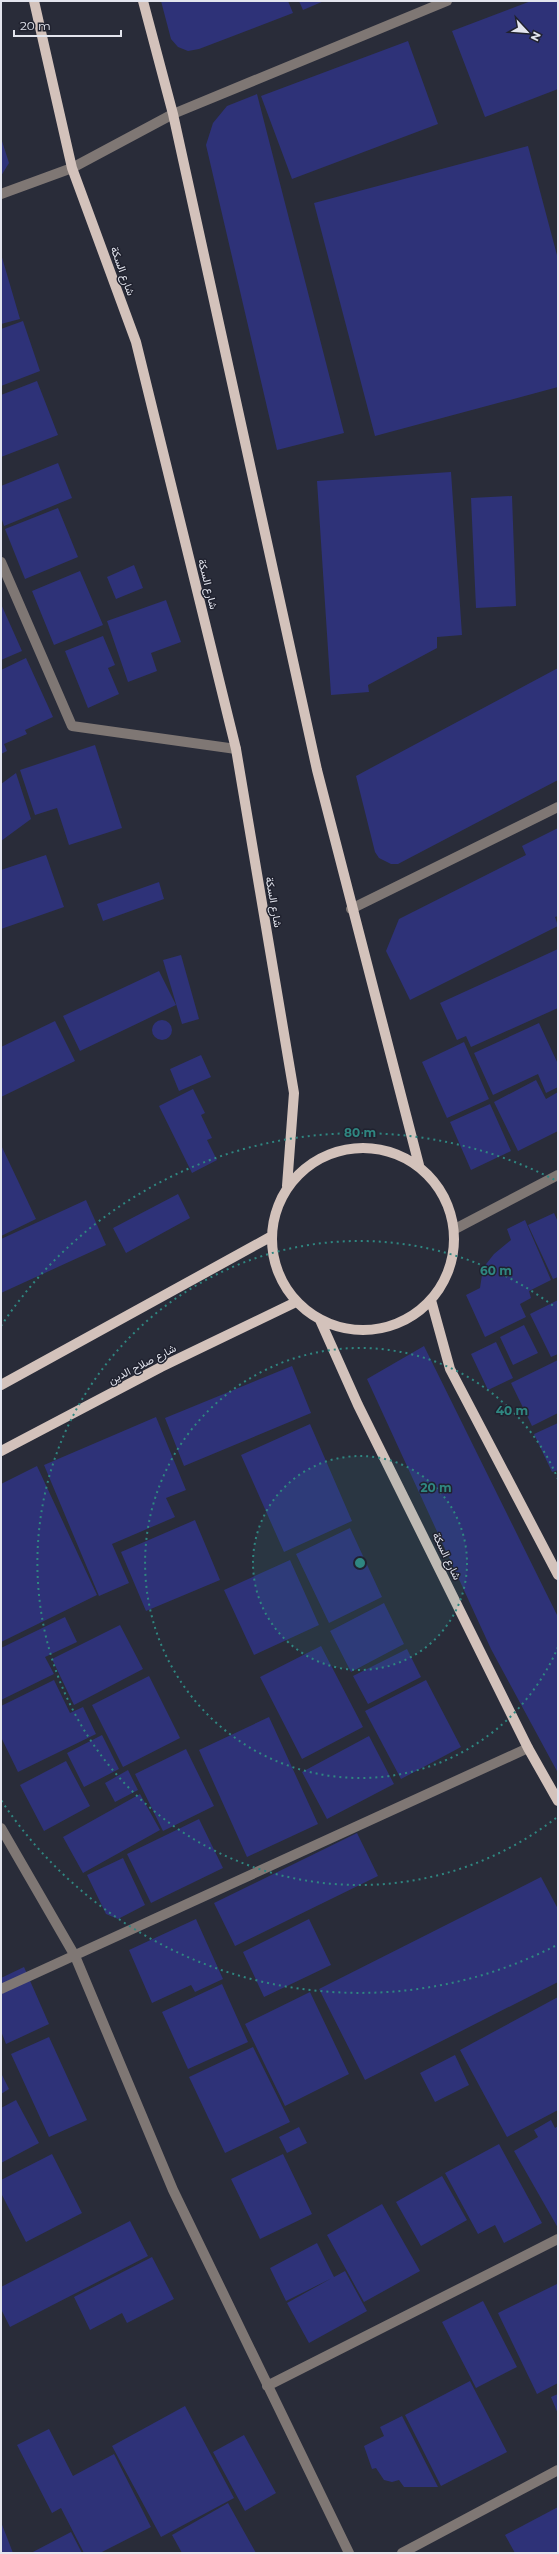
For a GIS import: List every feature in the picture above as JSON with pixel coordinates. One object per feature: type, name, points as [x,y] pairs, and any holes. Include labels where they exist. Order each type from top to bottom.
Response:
[{"type":"main road","name":"شارع السكة","points":[[34,1],[72,168],[136,342],[236,749],[294,1092],[287,1186]]},
{"type":"main road","points":[[143,1],[173,114],[279,601],[352,910],[419,1165]]},
{"type":"main road","points":[[362,1146],[392,1151],[419,1165],[439,1187],[452,1215],[455,1229],[455,1245],[447,1275],[431,1300],[407,1319],[379,1330],[349,1330],[320,1320],[296,1302],[279,1277],[271,1248],[274,1217],[287,1186],[306,1166],[332,1152],[362,1146]]},
{"type":"main road","points":[[1,1385],[272,1236]]},
{"type":"main road","points":[[431,1300],[450,1369],[558,1575]]},
{"type":"main road","name":"شارع صلاح الدين","points":[[1,1451],[168,1364],[296,1302]]},
{"type":"main road","name":"شارع السكة","points":[[320,1320],[358,1405],[528,1748],[558,1801]]},
{"type":"street","points":[[1,194],[72,168],[173,114],[447,1]]},
{"type":"street","points":[[1,562],[72,726],[236,749]]},
{"type":"street","points":[[352,910],[558,807]]},
{"type":"street","points":[[455,1229],[558,1175]]},
{"type":"street","points":[[1,1989],[528,1748]]},
{"type":"street","points":[[1,1828],[75,1956],[173,2190],[349,2553]]},
{"type":"street","points":[[267,2386],[558,2239]]},
{"type":"street","points":[[402,2553],[558,2470]]},
{"type":"building","points":[[161,1],[288,1],[293,13],[199,49],[188,51],[178,47],[171,39]]},
{"type":"building","points":[[299,1],[324,1],[303,10]]},
{"type":"building","points":[[531,1],[558,1],[558,89],[485,117],[452,31]]},
{"type":"building","points":[[408,41],[438,124],[292,179],[261,96]]},
{"type":"building","points":[[257,94],[344,433],[277,450],[206,145],[213,123],[227,106]]},
{"type":"building","points":[[1,138],[9,163],[1,176]]},
{"type":"building","points":[[528,146],[558,259],[558,387],[375,436],[314,203]]},
{"type":"building","points":[[1,254],[20,319],[1,324]]},
{"type":"building","points":[[23,321],[40,371],[1,386],[1,329]]},
{"type":"building","points":[[37,381],[58,435],[1,457],[1,395]]},
{"type":"building","points":[[58,463],[72,498],[4,526],[1,517],[1,486]]},
{"type":"building","points":[[451,472],[462,635],[437,637],[437,648],[368,685],[369,692],[331,695],[317,481]]},
{"type":"building","points":[[512,496],[516,606],[476,608],[471,498]]},
{"type":"building","points":[[58,508],[78,557],[25,579],[5,529]]},
{"type":"building","points":[[134,565],[143,588],[116,599],[107,577]]},
{"type":"building","points":[[80,571],[103,625],[54,645],[32,591]]},
{"type":"building","points":[[166,600],[181,642],[151,653],[157,671],[128,682],[107,621]]},
{"type":"building","points":[[1,604],[22,651],[1,660]]},
{"type":"building","points":[[103,636],[115,665],[108,668],[119,694],[88,708],[65,651]]},
{"type":"building","points":[[26,658],[53,717],[25,730],[27,734],[4,744],[7,751],[1,754],[1,670]]},
{"type":"building","points":[[558,668],[558,780],[398,864],[391,864],[379,858],[375,852],[356,776]]},
{"type":"building","points":[[95,745],[122,828],[69,845],[57,808],[35,815],[20,770]]},
{"type":"building","points":[[16,773],[31,819],[1,841],[1,784]]},
{"type":"building","points":[[558,828],[558,916],[555,917],[558,926],[410,1000],[386,951],[399,919],[526,855],[522,846]]},
{"type":"building","points":[[46,855],[64,907],[1,929],[1,870]]},
{"type":"building","points":[[159,882],[164,899],[103,921],[97,904]]},
{"type":"building","points":[[558,949],[558,1008],[471,1047],[466,1036],[457,1040],[440,1003]]},
{"type":"building","points":[[181,955],[199,1019],[182,1024],[163,960]]},
{"type":"building","points":[[159,971],[176,1005],[80,1051],[63,1016]]},
{"type":"building","points":[[158,1020],[166,1020],[172,1026],[172,1034],[166,1040],[158,1040],[152,1034],[152,1026]]},
{"type":"building","points":[[55,1021],[75,1061],[1,1097],[1,1047]]},
{"type":"building","points":[[539,1023],[558,1064],[558,1087],[546,1093],[538,1074],[493,1095],[474,1053]]},
{"type":"building","points":[[464,1042],[489,1099],[447,1118],[422,1062]]},
{"type":"building","points":[[201,1055],[211,1077],[179,1091],[170,1069]]},
{"type":"building","points":[[536,1080],[546,1099],[558,1092],[558,1131],[518,1151],[494,1102]]},
{"type":"building","points":[[193,1089],[205,1113],[201,1115],[212,1138],[207,1140],[217,1160],[192,1173],[159,1106]]},
{"type":"building","points":[[490,1104],[511,1151],[471,1170],[450,1122]]},
{"type":"building","points":[[1,1145],[36,1219],[1,1236]]},
{"type":"building","points":[[178,1194],[190,1218],[126,1253],[113,1228]]},
{"type":"building","points":[[86,1200],[106,1245],[1,1293],[1,1239]]},
{"type":"building","points":[[554,1213],[558,1222],[558,1277],[553,1279],[528,1225]]},
{"type":"building","points":[[525,1220],[551,1280],[529,1291],[531,1298],[520,1304],[526,1317],[485,1337],[466,1295],[480,1288],[483,1268],[494,1254],[511,1240],[507,1229]]},
{"type":"building","points":[[558,1300],[558,1354],[551,1357],[530,1314]]},
{"type":"building","points":[[524,1325],[538,1353],[513,1365],[500,1337]]},
{"type":"building","points":[[496,1342],[513,1378],[488,1390],[471,1354]]},
{"type":"building","points":[[424,1346],[558,1617],[558,1773],[491,1649],[367,1379]]},
{"type":"building","points":[[558,1360],[558,1413],[532,1426],[511,1383]]},
{"type":"building","points":[[292,1366],[311,1413],[184,1466],[165,1418]]},
{"type":"building","points":[[156,1417],[186,1490],[166,1498],[175,1517],[112,1544],[129,1583],[99,1596],[44,1465]]},
{"type":"building","points":[[558,1423],[558,1470],[552,1472],[534,1434]]},
{"type":"building","points":[[310,1424],[352,1521],[284,1552],[241,1455]]},
{"type":"building","points":[[37,1466],[97,1595],[1,1642],[1,1484]]},
{"type":"building","points":[[195,1520],[220,1580],[146,1611],[121,1552]]},
{"type":"building","points":[[350,1528],[382,1597],[329,1623],[296,1554]]},
{"type":"building","points":[[290,1560],[319,1625],[254,1655],[224,1590]]},
{"type":"building","points":[[384,1603],[404,1644],[351,1672],[330,1631]]},
{"type":"building","points":[[65,1617],[77,1642],[45,1657],[54,1674],[1,1700],[1,1648]]},
{"type":"building","points":[[120,1625],[143,1669],[74,1705],[52,1659]]},
{"type":"building","points":[[321,1646],[363,1727],[302,1759],[260,1677]]},
{"type":"building","points":[[407,1649],[421,1677],[368,1704],[353,1676]]},
{"type":"building","points":[[149,1676],[180,1738],[123,1767],[92,1705]]},
{"type":"building","points":[[54,1680],[70,1713],[83,1707],[96,1734],[18,1772],[1,1737],[1,1706]]},
{"type":"building","points":[[426,1680],[461,1747],[401,1779],[365,1711]]},
{"type":"building","points":[[269,1717],[318,1824],[247,1857],[199,1750]]},
{"type":"building","points":[[102,1735],[119,1769],[84,1787],[67,1753]]},
{"type":"building","points":[[369,1736],[394,1784],[327,1819],[302,1772]]},
{"type":"building","points":[[186,1749],[214,1806],[163,1831],[135,1774]]},
{"type":"building","points":[[66,1761],[90,1806],[44,1831],[20,1785]]},
{"type":"building","points":[[128,1770],[138,1790],[115,1802],[105,1783]]},
{"type":"building","points":[[140,1794],[160,1830],[83,1873],[63,1837]]},
{"type":"building","points":[[199,1819],[223,1868],[151,1903],[127,1854]]},
{"type":"building","points":[[357,1833],[378,1876],[235,1946],[214,1903]]},
{"type":"building","points":[[123,1858],[145,1905],[118,1919],[106,1914],[87,1875]]},
{"type":"building","points":[[541,1877],[558,1909],[558,1982],[365,2080],[319,1989]]},
{"type":"building","points":[[196,1919],[223,1979],[195,1992],[191,1985],[152,2003],[129,1950]]},
{"type":"building","points":[[309,1919],[331,1965],[264,1997],[243,1952]]},
{"type":"building","points":[[24,1967],[49,2024],[6,2044],[1,2031],[1,1978]]},
{"type":"building","points":[[222,1984],[248,2042],[188,2069],[162,2012]]},
{"type":"building","points":[[310,1992],[349,2074],[285,2106],[245,2024]]},
{"type":"building","points":[[558,1997],[558,2110],[507,2137],[460,2050]]},
{"type":"building","points":[[49,2037],[87,2120],[49,2137],[11,2054]]},
{"type":"building","points":[[253,2047],[290,2122],[225,2153],[189,2077]]},
{"type":"building","points":[[455,2055],[469,2085],[435,2102],[420,2073]]},
{"type":"building","points":[[1,2073],[9,2089],[1,2094]]},
{"type":"building","points":[[16,2100],[39,2143],[1,2163],[1,2108]]},
{"type":"building","points":[[551,2120],[555,2128],[558,2126],[558,2228],[514,2151],[538,2137],[534,2130]]},
{"type":"building","points":[[299,2127],[307,2143],[287,2153],[279,2137]]},
{"type":"building","points":[[499,2144],[542,2223],[504,2243],[495,2225],[478,2234],[445,2173]]},
{"type":"building","points":[[52,2154],[82,2213],[26,2242],[1,2193],[1,2180]]},
{"type":"building","points":[[283,2154],[312,2214],[260,2239],[231,2179]]},
{"type":"building","points":[[442,2176],[467,2220],[421,2246],[396,2202]]},
{"type":"building","points":[[382,2204],[420,2271],[364,2302],[327,2235]]},
{"type":"building","points":[[130,2221],[148,2256],[10,2327],[1,2309],[1,2287]]},
{"type":"building","points":[[317,2243],[334,2277],[345,2271],[367,2311],[309,2343],[287,2303],[332,2278],[286,2301],[270,2268]]},
{"type":"building","points":[[152,2257],[174,2299],[127,2323],[122,2313],[90,2330],[74,2297]]},
{"type":"building","points":[[557,2284],[558,2383],[537,2394],[498,2313]]},
{"type":"building","points":[[483,2301],[517,2367],[476,2388],[442,2322]]},
{"type":"building","points":[[470,2381],[507,2452],[441,2486],[405,2415]]},
{"type":"building","points":[[558,2394],[558,2414],[551,2397]]},
{"type":"building","points":[[185,2406],[234,2498],[161,2537],[112,2446]]},
{"type":"building","points":[[402,2416],[438,2487],[404,2487],[399,2480],[392,2482],[384,2480],[376,2468],[372,2469],[364,2446],[384,2436],[380,2427]]},
{"type":"building","points":[[49,2429],[73,2476],[114,2454],[151,2527],[100,2553],[84,2553],[61,2508],[52,2513],[17,2445]]},
{"type":"building","points":[[244,2435],[276,2493],[245,2511],[213,2452]]},
{"type":"building","points":[[228,2503],[256,2553],[182,2553],[172,2535]]},
{"type":"building","points":[[558,2507],[558,2553],[515,2553],[505,2535]]},
{"type":"building","points":[[1,2522],[13,2553],[1,2553]]},
{"type":"building","points":[[71,2532],[82,2553],[31,2553]]}]
